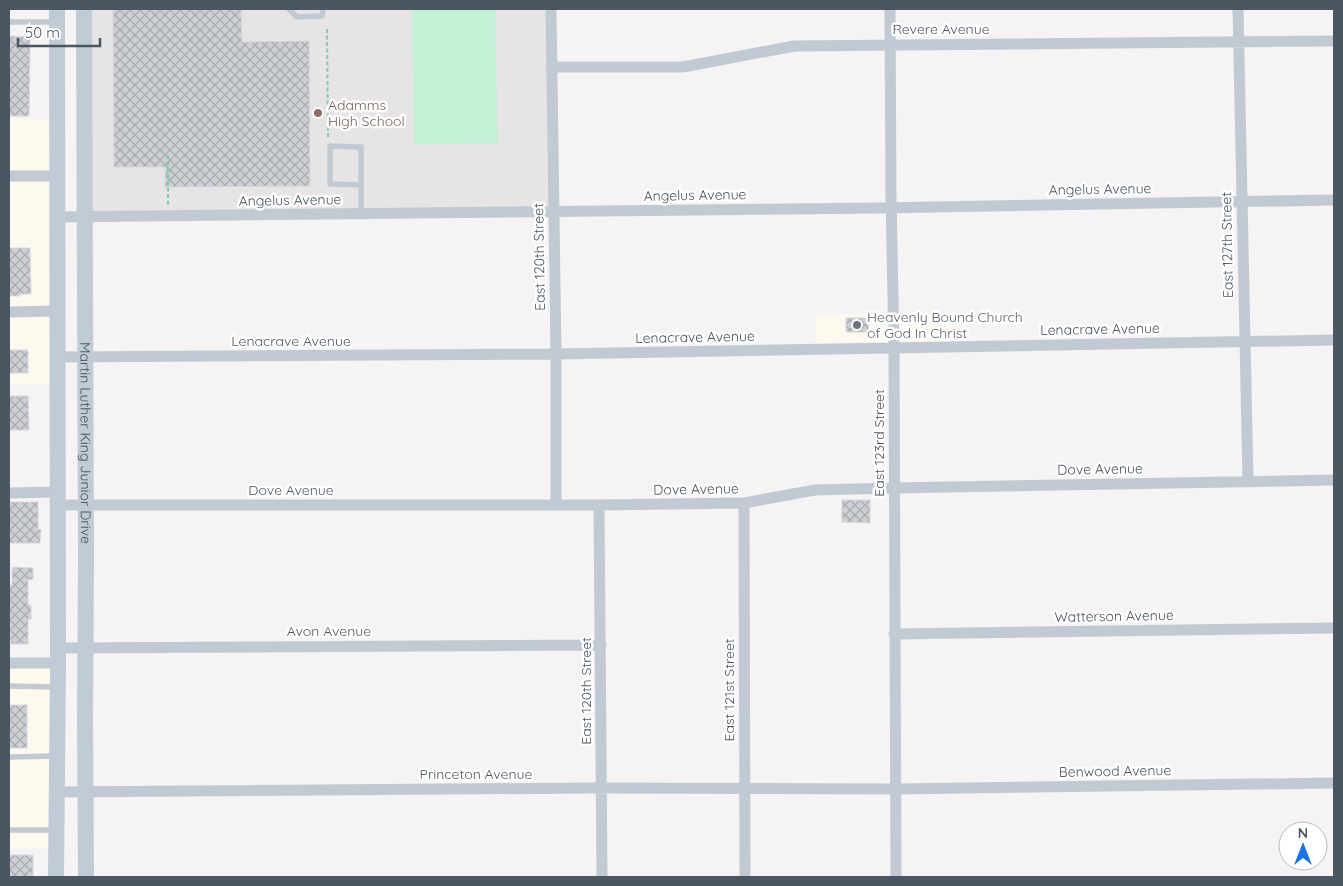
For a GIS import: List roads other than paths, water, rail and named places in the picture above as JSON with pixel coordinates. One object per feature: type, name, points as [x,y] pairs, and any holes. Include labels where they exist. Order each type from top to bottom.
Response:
[{"type":"main road","name":"Martin Luther King Junior Drive","points":[[84,9],[86,877]]},
{"type":"main road","name":"Martin Luther King Junior Drive","points":[[56,877],[58,687],[57,15]]},
{"type":"street","name":"East 120th Street","points":[[551,9],[556,354],[556,504]]},
{"type":"street","name":"East 123rd Street","points":[[890,9],[894,348],[896,877]]},
{"type":"street","name":"East 127th Street","points":[[1238,9],[1248,481]]},
{"type":"street","name":"Revere Avenue","points":[[551,67],[683,67],[794,46],[1334,41]]},
{"type":"street","points":[[9,176],[57,176]]},
{"type":"street","name":"Angelus Avenue","points":[[57,217],[554,212],[1334,200]]},
{"type":"street","points":[[9,312],[57,311]]},
{"type":"street","name":"Lenacrave Avenue","points":[[57,357],[556,354],[1334,340]]},
{"type":"street","name":"Dove Avenue","points":[[9,493],[86,505],[599,505],[744,503],[815,490],[1334,480]]},
{"type":"street","name":"East 121st Street","points":[[744,503],[745,877]]},
{"type":"street","name":"East 120th Street","points":[[599,505],[602,877]]},
{"type":"street","name":"Watterson Avenue","points":[[894,634],[1334,628]]},
{"type":"street","name":"Avon Avenue","points":[[9,663],[58,656],[85,648],[601,645]]},
{"type":"street","name":"Benwood Avenue","points":[[896,789],[1334,783]]},
{"type":"street","name":"Princeton Avenue","points":[[57,792],[601,788],[896,789]]},
{"type":"lane","points":[[289,9],[297,17],[322,16],[323,9]]},
{"type":"lane","points":[[9,22],[57,15]]},
{"type":"lane","points":[[361,185],[330,184],[330,146],[361,147],[361,185],[361,214]]},
{"type":"lane","points":[[9,686],[58,687]]},
{"type":"lane","points":[[9,756],[57,756]]},
{"type":"lane","points":[[9,830],[57,830]]},
{"type":"place","name":"Adamms High School","points":[[318,113]]},
{"type":"place","name":"Heavenly Bound Church of God In Christ","points":[[857,325]]}]
